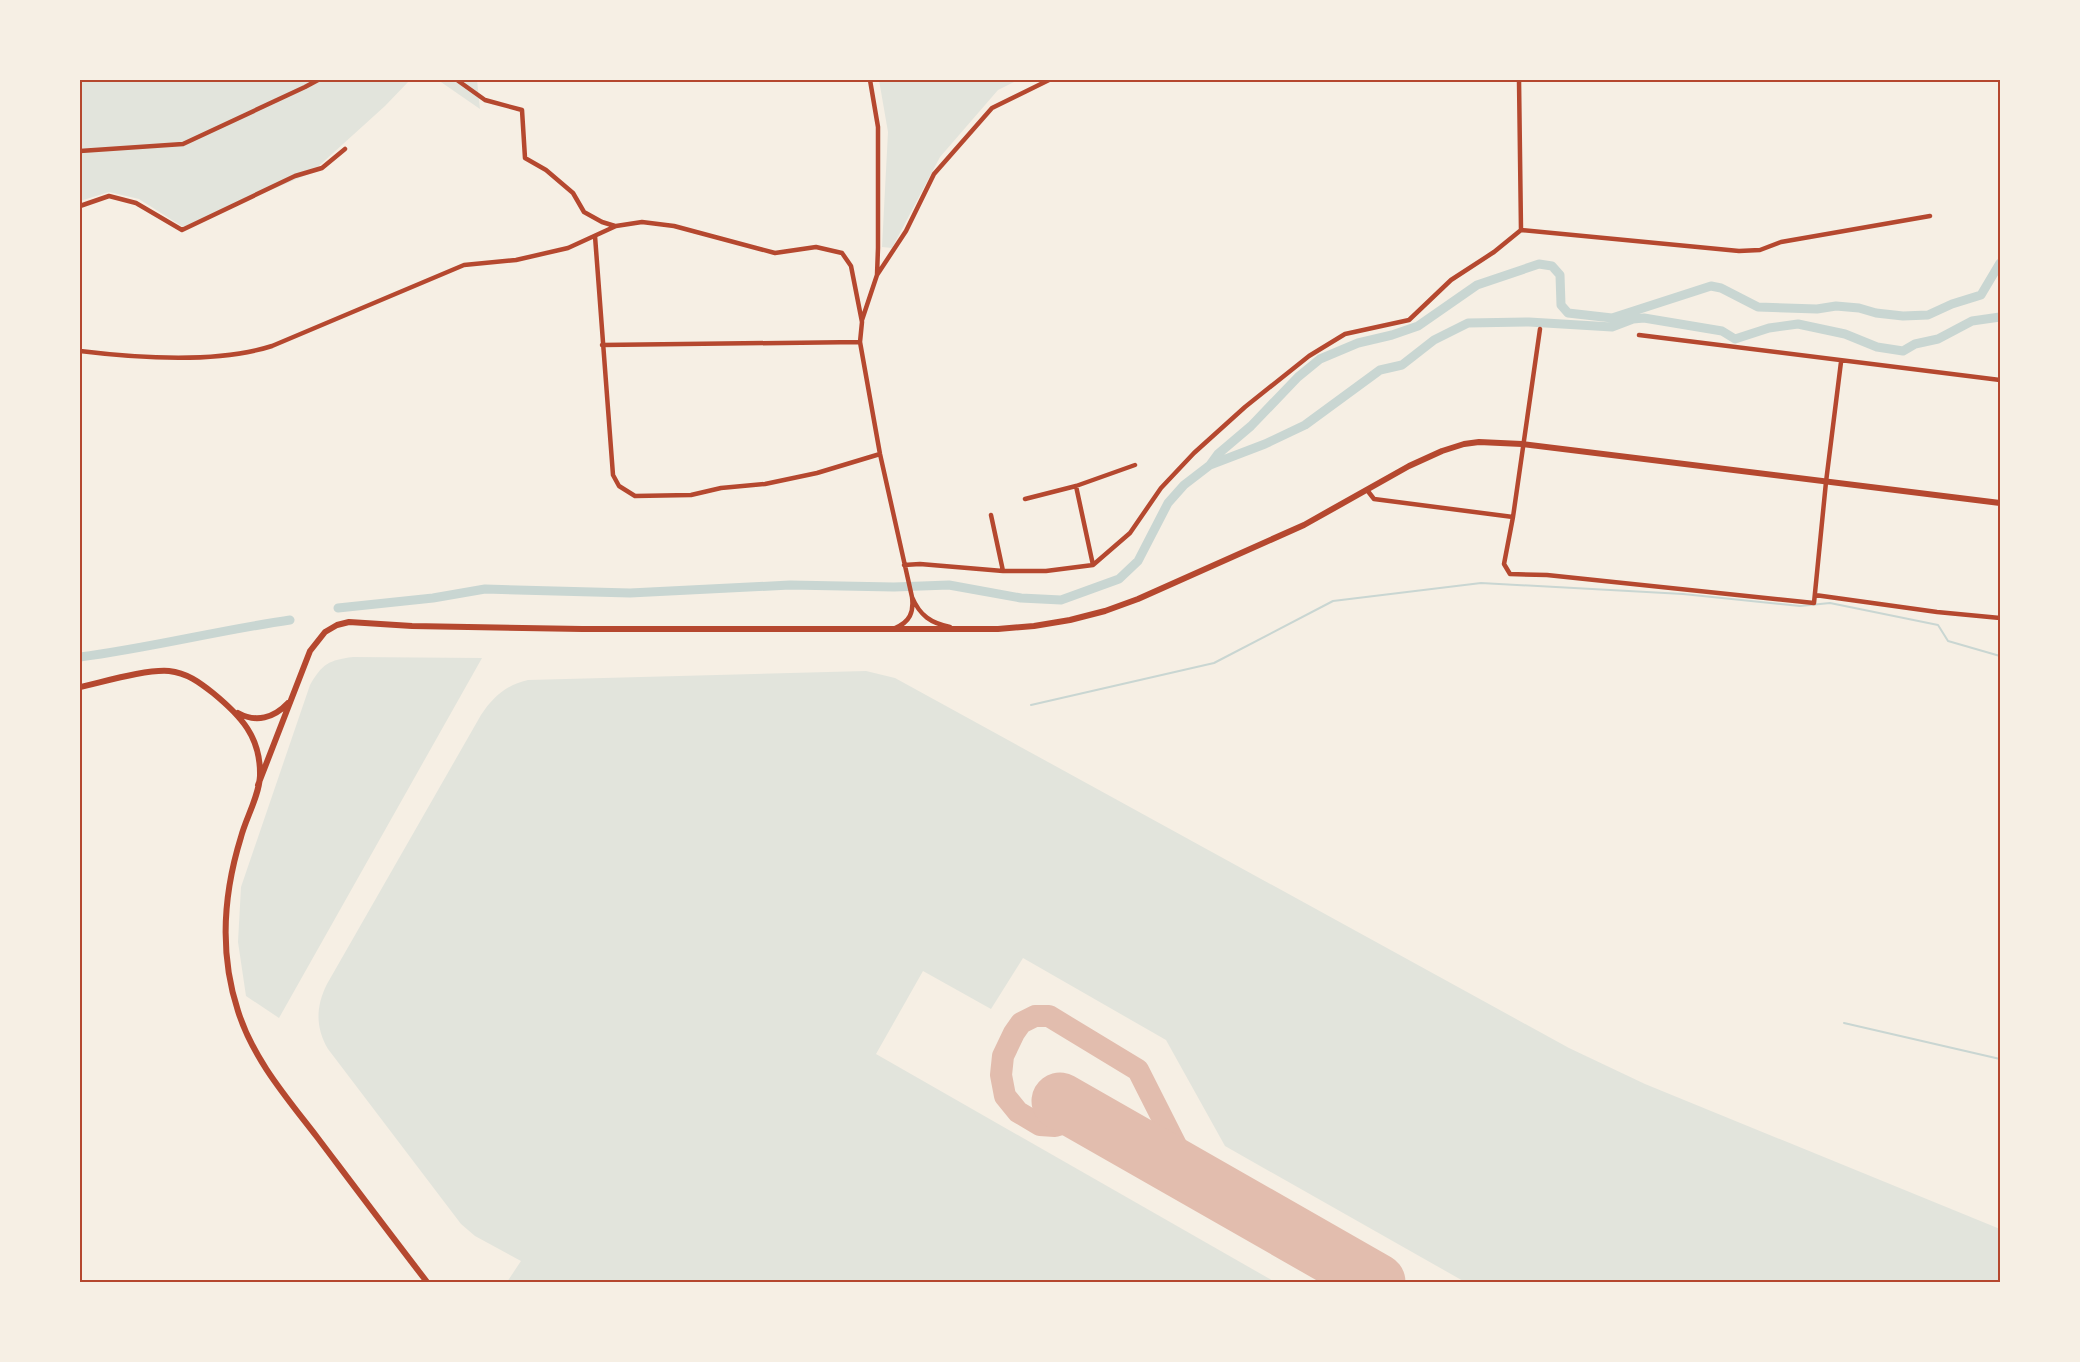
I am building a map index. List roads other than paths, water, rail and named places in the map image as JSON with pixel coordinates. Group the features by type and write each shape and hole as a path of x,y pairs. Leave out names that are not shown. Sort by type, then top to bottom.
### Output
{"main road":[{"path":"427,1282 267,1072 245,1032 231,987 225,943 226,900 234,859 258,785 292,698 315,644 332,628 348,622 412,626 570,629 959,629 1034,626 1105,611 1138,598 1304,525 1422,459 1449,448 1479,442 1522,444 2001,503"},
{"path":"80,687 156,672 172,672 198,681 232,709 246,726 255,744 259,765 258,785"},
{"path":"232,709 249,718 265,718 280,710 292,698"}],"street":[{"path":"80,151 183,144 318,80"},
{"path":"458,80 485,100 522,110 525,158 546,170 573,193 584,212 602,222 616,226"},
{"path":"870,80 878,126 877,275"},
{"path":"888,629 902,625 911,616 912,597 880,454 860,342 862,322 877,275 906,231 934,174 992,108 1049,80"},
{"path":"1520,80 1521,230"},
{"path":"80,206 109,196 136,203 182,230 295,176 322,168 345,149"},
{"path":"904,565 920,564 1003,571 1046,571 1093,565 1130,533 1161,488 1194,453 1309,356 1345,334 1409,320 1451,280 1494,252 1521,230 1760,250 1781,242 1930,216"},
{"path":"80,351 109,355 173,357 216,356 257,350 464,265 516,260 567,248 616,226 642,222 674,225 774,253 816,247 842,253 851,266 862,322"},
{"path":"595,236 613,475 619,486 635,496 692,495 721,488 765,484 817,473 880,454"},
{"path":"1540,330 1504,564 1510,574 1546,575 1814,603 1841,362"},
{"path":"1639,336 2001,380"},
{"path":"602,345 860,342"},
{"path":"1025,498 1076,486 1135,465"},
{"path":"1076,486 1093,565"},
{"path":"1367,490 1374,499 1513,516"},
{"path":"991,515 1003,571"},
{"path":"1815,595 1937,612 2001,618"},
{"path":"912,597 919,610 931,622 959,629"}],"waterway":[{"path":"338,608 433,598 485,589 630,593 790,585 894,587 949,585 1021,598 1061,600 1119,579 1138,561 1168,503 1184,485 1210,465 1218,454 1251,426 1298,377 1320,359 1358,343 1418,326 1477,285 1539,264 1552,266 1560,275 1561,305 1568,313 1612,318 1711,286 1721,288 1758,307 1817,309 1836,306 1903,316 1928,315 1952,304 1981,295 2000,263"},
{"path":"1210,465 1265,444 1305,425 1380,370 1402,365 1434,340 1468,323 1529,322 1612,327 1633,319 1644,318 1722,331 1735,339 1769,328 1798,324 1845,334 1877,347 1903,351 1915,344 1938,339 1972,321 2000,317"},
{"path":"1031,705 1214,663 1333,601 1481,583 1683,594 1800,606 1830,603 1938,625 1948,641 2000,656"},
{"path":"80,657 290,620"},
{"path":"1844,1023 2000,1059"}]}
